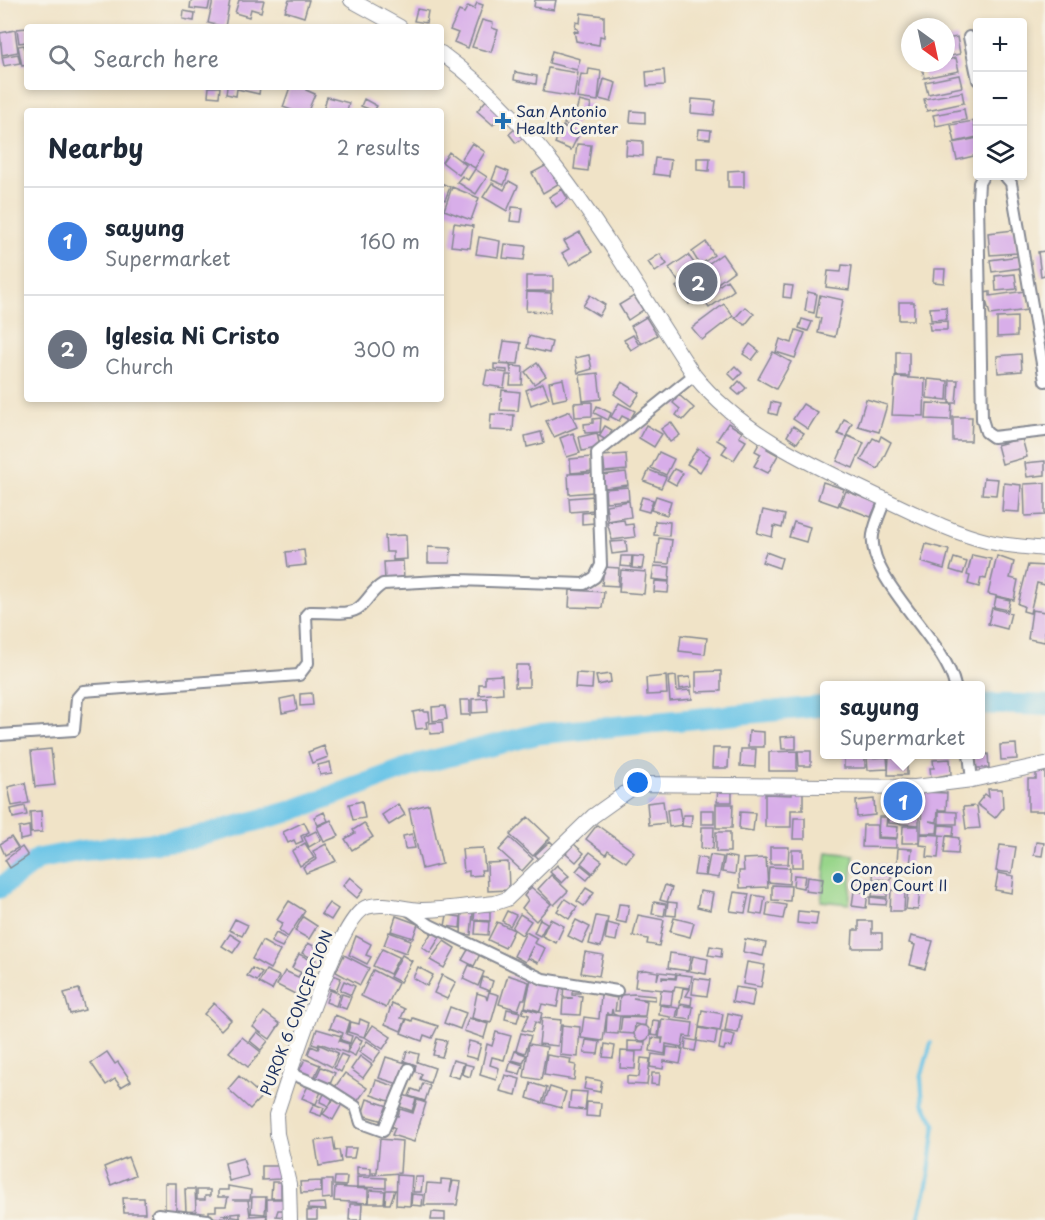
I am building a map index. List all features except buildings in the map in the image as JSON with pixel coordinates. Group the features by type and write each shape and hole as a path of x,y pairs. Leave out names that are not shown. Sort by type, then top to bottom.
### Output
{"street":[{"path":"351,0 395,24"},
{"path":"969,37 976,72"},
{"path":"444,55 473,76 510,111 546,153 587,210 694,375 708,392 745,424 816,467 926,520 990,542 1045,549"},
{"path":"981,180 978,200 982,419 986,432 993,437 1045,431"},
{"path":"1008,180 1011,183 1045,381"},
{"path":"0,735 74,730 77,698 83,691 298,675 308,663 306,615 309,612 353,611 360,607 373,589 383,584 458,580 584,585 595,577 601,565 597,453 694,375"},
{"path":"885,500 873,534 874,559 954,681"},
{"path":"970,759 972,780"},
{"path":"407,909 495,903 507,899 593,816 638,784 915,787 972,780 1045,764"},
{"name":"PUROK 6 CONCEPCION","path":"290,1220 289,1184 277,1134 276,1115 328,968 348,924 365,907 377,904 407,909"},
{"path":"407,909 430,925 543,979 617,991"},
{"path":"290,1074 328,1089 356,1107 361,1123 383,1131 409,1069"},
{"path":"158,1214 208,1220"}],"green space":[{"name":"Concepcion Open Court II","path":"827,852 854,855 849,904 821,901"}],"waterway":[{"path":"985,704 1045,705"},
{"path":"0,888 38,859 79,851 189,839 288,812 418,764 538,734 820,706"},
{"path":"918,1220 928,1181 935,1124 923,1103 921,1078 931,1043"}],"place":[{"name":"San Antonio Health Center","path":"503,121"},
{"name":"Iglesia Ni Cristo","path":"698,282"},
{"name":"sayung","path":"903,801"},
{"name":"Concepcion Open Court II","path":"838,878"}]}
